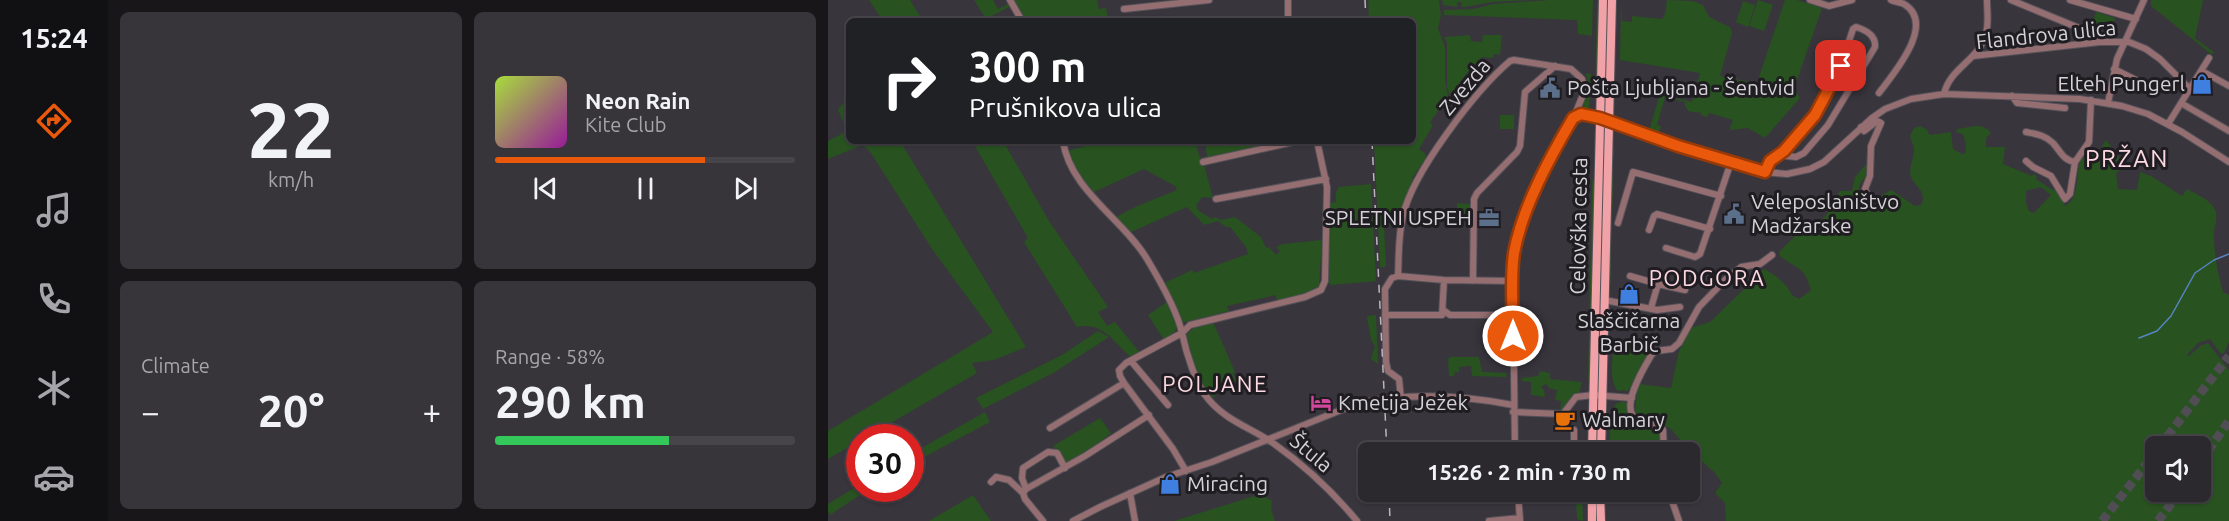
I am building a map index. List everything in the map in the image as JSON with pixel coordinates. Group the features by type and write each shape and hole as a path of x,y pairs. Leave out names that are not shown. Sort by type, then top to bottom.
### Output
{"main road":[{"name":"Celovška cesta","path":"1592,442 1603,0"},
{"name":"Celovška cesta","path":"1600,442 1612,0"},
{"path":"1592,502 1592,521"},
{"path":"1600,502 1601,521"}],"street":[{"path":"1010,0 1020,18"},
{"path":"1124,9 1209,0"},
{"path":"1288,0 1288,18"},
{"path":"1810,0 1828,6 1852,0"},
{"path":"1880,93 1913,44 1914,15 1903,3 1891,0"},
{"path":"1973,56 1986,34 1987,0"},
{"path":"2012,0 2079,28 2100,42"},
{"path":"2070,0 2136,19"},
{"path":"2108,103 2114,69 2144,0"},
{"path":"1765,172 1770,161 1779,155 1815,115 1841,66 1853,29 1856,27 1867,32 1873,37 1875,47 1828,125 1800,156 1779,155"},
{"name":"Flandrova ulica","path":"1944,94 1949,80 1973,56 2100,42 2124,42 2146,48 2190,89"},
{"path":"2168,124 2209,58"},
{"name":"Zvezda","path":"1398,276 1402,223 1409,197 1447,133 1510,61 1571,69 1582,79 1584,94 1573,118"},
{"path":"1473,281 1474,199 1477,193 1517,152 1520,146 1525,92 1555,66"},
{"path":"2114,69 2140,82"},
{"path":"2202,71 2229,86"},
{"path":"1514,442 1514,252 1526,211 1573,118 1581,114 1600,118 1609,123 1765,172 1787,174 1815,167 1829,159 1879,113 1903,102 1927,96 1944,94 2091,100 2133,109 2168,124 2229,162"},
{"path":"2012,96 2017,103 2065,108"},
{"path":"2026,161 2051,176 2065,199 2070,194 2075,162 2089,142 2091,100"},
{"path":"2181,103 2229,130"},
{"path":"1862,127 1864,131 1877,121 1881,123 1869,153 1870,176 1865,189 1869,198"},
{"path":"2026,132 2047,138 2064,158 2075,162"},
{"name":"Štula","path":"1065,144 1067,158 1080,179 1147,259 1182,333 1196,377 1206,398 1229,419 1266,440 1331,492 1357,521"},
{"path":"1203,162 1284,144"},
{"path":"1186,471 1149,414 1124,383 1119,370 1182,333 1190,325 1305,297 1321,290 1325,281 1328,203 1326,179 1318,144"},
{"path":"1665,248 1695,256 1700,254 1731,162"},
{"path":"1618,223 1631,172 1721,196"},
{"path":"1216,199 1326,179"},
{"path":"1649,230 1657,213 1710,229"},
{"path":"1664,442 1663,430 1635,418 1632,398 1639,378 1652,354 1656,351 1672,349 1679,343 1699,307 1726,279 1741,267 1760,264 1772,255"},
{"path":"1401,399 1399,379 1388,371 1386,362 1385,289 1392,278 1398,276 1444,280 1513,281"},
{"path":"1630,276 1685,290"},
{"path":"1385,315 1440,316 1443,310 1444,280"},
{"path":"1651,308 1658,284"},
{"path":"1604,300 1658,310 1680,307"},
{"path":"1443,310 1450,315 1502,315"},
{"path":"1131,361 1168,405"},
{"path":"1050,428 1124,383"},
{"path":"1073,521 1130,493 1356,404 1436,395 1465,397 1513,409 1563,414 1576,397 1593,395 1632,398"},
{"path":"1025,491 1149,414"},
{"path":"1574,430 1574,442"},
{"path":"1043,521 1025,499 1023,468 1048,452 1057,453 1065,468"},
{"path":"991,482 996,477 1003,477 1025,491"},
{"path":"1130,493 1134,521"},
{"path":"1489,521 1520,520 1519,502"},
{"path":"1672,502 1679,521"}],"green space":[{"path":"869,0 910,0 921,18 881,18"},
{"path":"974,0 993,0 998,9 1010,3 1011,6 985,18"},
{"path":"1013,0 1097,0 1099,9 1106,8 1108,18 1022,18"},
{"path":"1368,0 1439,0 1441,15 1438,29 1445,47 1445,79 1448,97 1430,122 1433,125 1419,149 1425,153 1426,158 1412,178 1415,181 1402,212 1393,211 1392,225 1384,225 1386,267 1380,267 1374,144 1416,144 1416,18 1369,18"},
{"path":"1442,0 1533,0 1493,2 1465,7 1462,7 1461,2 1457,2 1458,7 1443,5"},
{"path":"1549,0 1593,0 1592,36 1578,34 1577,20 1444,15 1444,10"},
{"path":"1597,0 1600,0 1598,100 1595,99"},
{"path":"1621,0 1622,21 1632,22 1632,16 1662,19 1667,0 1693,1 1703,5 1709,17 1731,28 1732,33 1720,76 1756,83 1764,79 1759,77 1785,0 1797,0 1822,8 1794,89 1800,98 1765,138 1748,128 1729,130 1733,120 1709,113 1707,117 1701,113 1688,111 1685,102 1665,97 1657,125 1661,126 1658,136 1649,131 1660,94 1692,102 1700,73 1620,60"},
{"path":"1758,0 1773,5 1764,31 1749,26"},
{"path":"2151,0 2203,0 2195,38 2215,53 2211,54 2151,6"},
{"path":"1743,1 1755,5 1748,27 1736,22"},
{"path":"2096,12 2115,18 2112,30 2092,24"},
{"path":"1470,35 1471,41 1482,42 1483,35 1502,35 1500,55 1494,54 1493,58 1481,57 1481,68 1471,68 1450,95 1447,87 1447,43 1444,37"},
{"path":"1585,73 1591,74 1589,110 1582,106 1589,87"},
{"path":"846,99 846,124 843,121 838,110"},
{"path":"1500,115 1514,115 1514,129 1500,129"},
{"path":"1920,126 1930,135 1951,132 1953,149 1962,154 1966,153 1966,144 1963,134 1956,132 1957,129 1984,127 1991,133 1986,138 1986,147 2005,147 2003,164 2037,176 2036,179 2059,192 2065,206 2070,203 2075,192 2080,160 2087,154 2098,153 2106,140 2118,155 2122,168 2116,173 2118,189 2137,190 2140,172 2151,176 2182,196 2187,189 2212,205 2216,214 2214,238 2218,270 2223,292 2229,295 2229,342 2224,353 2221,354 2210,339 2198,343 2187,355 2189,356 2200,346 2208,343 2229,370 2229,521 1726,521 1725,503 1715,493 1722,483 1700,460 1700,442 1682,442 1670,428 1639,418 1635,411 1638,384 1671,388 1679,351 1691,328 1710,322 1746,287 1752,275 1764,269 1780,280 1792,295 1799,299 1811,290 1803,272 1780,256 1779,252 1795,236 1826,216 1840,191 1852,191 1855,177 1866,164 1868,164 1869,172 1860,184 1858,193 1868,203 1891,190 1915,206 1921,205 1923,197 1921,191 1910,172 1914,146 1910,136 1914,128","holes":["2041,187 2051,195 2034,213 2029,211 2026,191"]},
{"path":"846,132 846,144 860,146 828,159 828,141"},
{"path":"1603,142 1604,203 1599,380 1598,302"},
{"path":"862,144 902,144 1026,347 994,360 972,363 977,373 889,424 846,424 846,449 828,459 828,431 993,332 932,249 871,153"},
{"path":"974,144 1005,144 1049,221 1108,307 1098,312 1107,326 1115,322 1141,354 1132,358 1101,330 1086,326 1077,327 1024,242 1028,238"},
{"path":"1093,144 1196,144 1200,158 1207,156 1205,144 1279,144 1203,161 1213,198 1202,197 1196,206 1199,211 1212,219 1235,217 1261,237 1266,248 1269,247 1276,255 1280,251 1276,247 1283,244 1322,240 1319,286 1305,294 1277,301 1276,295 1227,306 1229,311 1181,323 1162,284 1192,270 1194,273 1248,254 1246,247 1230,227 1218,221 1204,225 1187,207 1129,233 1116,217 1177,190 1175,186 1144,169 1094,192 1079,175 1067,151"},
{"path":"1611,144 1614,146 1610,296 1607,290"},
{"path":"1592,179 1595,185 1591,380 1588,380"},
{"path":"1371,184 1376,281 1331,285 1328,283 1330,203 1336,202 1336,192 1339,187"},
{"path":"1457,203 1471,204 1471,217 1457,217"},
{"path":"1167,302 1177,328 1164,340 1148,315"},
{"path":"1376,315 1378,364 1371,359 1375,346 1371,340 1367,316"},
{"path":"1213,322 1235,372 1234,377 1238,376 1239,380 1217,389 1218,394 1210,399 1198,378 1186,335 1195,327"},
{"path":"1098,331 1109,337 1055,372 983,409 976,398 1062,355"},
{"path":"1614,344 1652,352 1626,392 1625,390 1618,391 1613,381"},
{"path":"1450,357 1479,357 1482,372 1507,373 1506,377 1472,376 1471,366 1459,367 1459,372 1455,372 1454,376 1449,376 1448,359"},
{"path":"1540,371 1550,373 1550,379 1582,382 1579,393 1560,413 1561,401 1555,400 1557,390 1549,388 1546,384 1541,387 1545,397 1531,395 1531,382 1522,381 1522,378 1538,376"},
{"path":"1619,402 1629,405 1630,412 1660,430 1662,442 1610,442 1612,413"},
{"path":"985,412 990,422 924,457 924,447"},
{"path":"1100,418 1111,433 1092,449 1067,463 1064,461 1053,446"},
{"path":"846,493 846,502 850,502 830,515 828,504"},
{"path":"1261,494 1272,501 1271,509 1275,521 1174,521"},
{"path":"973,495 991,521 929,521"},
{"path":"1576,502 1582,502 1583,521 1577,519"}],"waterway":[{"path":"2139,338 2157,331 2171,316 2195,273 2214,260 2229,254"}],"tunnel":[{"path":"2167,436 2229,356"},
{"path":"2211,446 2229,421"},
{"path":"2102,521 2145,466"},
{"path":"2158,521 2172,502"}],"railway":[{"path":"1365,0 1366,18"},
{"path":"1372,144 1386,442"},
{"path":"1389,502 1390,521"}],"place":[{"name":"Elteh Pungerl","path":"2202,84"},
{"name":"Pošta Ljubljana - Šentvid","path":"1550,88"},
{"name":"Veleposlaništvo Madžarske","path":"1734,214"},
{"name":"SPLETNI USPEH","path":"1489,218"},
{"name":"Slaščičarna Barbič","path":"1629,294"},
{"name":"Kmetija Ježek","path":"1321,403"},
{"name":"Walmary","path":"1565,420"},
{"name":"Miracing","path":"1170,484"}],"district":[{"name":"PRŽAN","path":"2127,159"},
{"name":"PODGORA","path":"1707,278"},
{"name":"POLJANE","path":"1215,384"}],"route":[{"path":"1513,336 1513,263 1519,231 1530,200 1573,118 1581,114 1600,118 1654,139 1765,172 1770,161 1784,151 1815,115 1841,66"}]}
